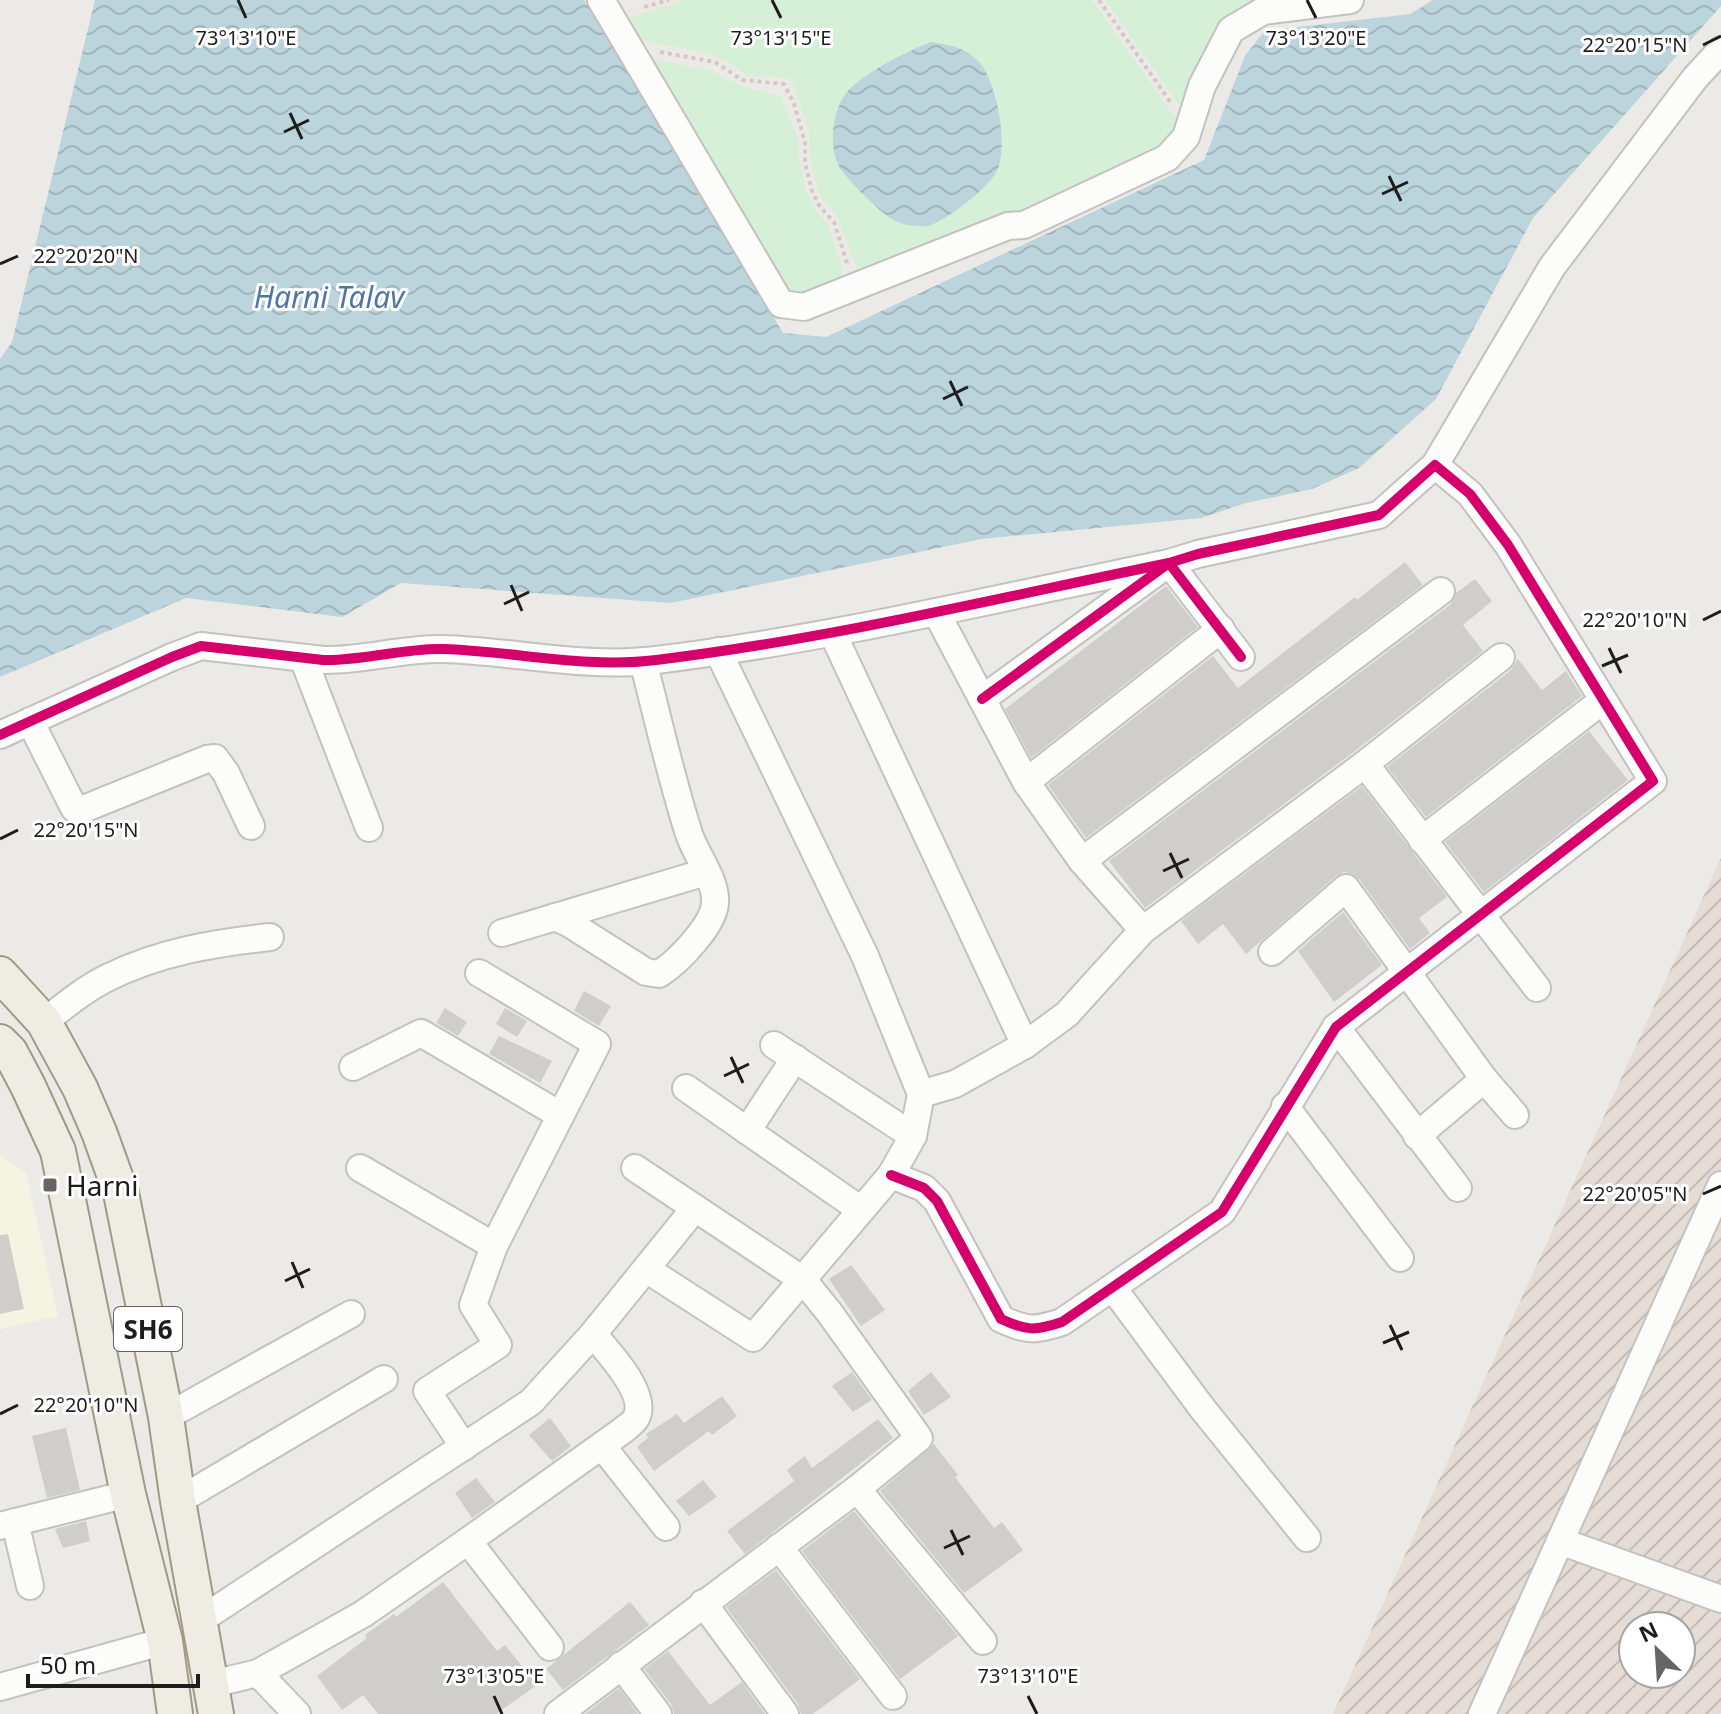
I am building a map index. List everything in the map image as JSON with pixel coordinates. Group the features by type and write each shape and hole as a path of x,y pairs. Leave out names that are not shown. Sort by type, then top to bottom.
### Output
{"main road":[{"name":"SH6","path":"0,974 44,1022 80,1088 121,1193 166,1417 214,1699"},
{"name":"SH6","path":"0,1042 10,1052 58,1151 128,1494 165,1641 175,1714"},
{"path":"70,1203 121,1193"}],"street":[{"path":"601,0 781,304 804,307 1008,226 1024,225 1167,158 1186,137 1202,86 1231,30 1263,11 1350,0"},
{"path":"0,735 201,646 343,660 398,651 442,649 619,663 643,661 833,634 1379,515 1435,465 1552,267 1695,78 1721,50"},
{"path":"891,1175 924,1188 937,1201 1001,1319 1019,1328 1037,1330 1062,1322 1222,1212 1336,1027 1653,781 1508,545 1470,494 1435,465"},
{"path":"1169,563 1241,657"},
{"path":"982,699 1169,563"},
{"path":"1082,861 1441,591"},
{"path":"936,612 1026,782 1082,861 1143,930"},
{"path":"1026,782 1221,629"},
{"path":"833,634 1025,1045"},
{"path":"646,1269 753,1338 891,1175 913,1136 921,1094 865,956 718,651"},
{"path":"921,1094 955,1084 1025,1045 1067,1014 1143,930 1365,764 1501,657"},
{"path":"303,658 369,828"},
{"path":"555,917 646,972 659,974 674,965 711,918 716,902 690,836 643,661"},
{"path":"1422,840 1602,701"},
{"path":"30,721 74,808 81,810 215,758 226,773 251,826"},
{"path":"1365,764 1537,988"},
{"path":"502,933 706,872"},
{"path":"1272,952 1346,888 1484,1079 1515,1115"},
{"path":"44,1022 108,977 160,956 222,942 270,937"},
{"path":"464,1447 427,1391 498,1345 473,1305 494,1246 597,1044 479,973"},
{"path":"1336,1027 1458,1188"},
{"path":"353,1067 421,1033 460,1046 560,1115"},
{"path":"747,1131 785,1052 913,1136"},
{"path":"1417,1136 1484,1079"},
{"path":"686,1088 861,1210"},
{"path":"1285,1106 1400,1258"},
{"path":"360,1168 494,1246"},
{"path":"558,1714 857,1489 919,1438 803,1280 635,1168"},
{"path":"1482,1714 1721,1185"},
{"path":"199,1621 531,1402 593,1334 695,1208"},
{"path":"1113,1288 1202,1408 1307,1538"},
{"path":"166,1417 351,1314"},
{"path":"214,1699 363,1614 602,1446 637,1417 639,1400 633,1385 593,1334"},
{"path":"178,1501 384,1379"},
{"path":"602,1446 666,1527"},
{"path":"857,1489 983,1641"},
{"path":"30,1586 7,1524 128,1494"},
{"path":"468,1541 550,1647"},
{"path":"1560,1541 1721,1599"},
{"path":"779,1547 893,1696"},
{"path":"703,1603 785,1714"},
{"path":"0,1687 165,1641"},
{"path":"621,1665 658,1714"},
{"path":"258,1673 297,1714"}],"path":[{"path":"644,7 669,0"},
{"path":"1099,0 1189,129"},
{"path":"629,49 715,62 742,80 784,84 794,104 805,142 805,163 812,191 820,207 834,222 855,287"}],"shaded area":[{"path":"1721,858 1721,1714 1333,1714"},
{"path":"0,1156 26,1172 58,1316 0,1329"}],"green space":[{"path":"686,0 1092,0 1183,129 1169,146 860,279 840,223 832,209 821,199 811,165 808,127 789,79 749,77 711,55 643,41 627,18"},
{"path":"1105,0 1276,0 1259,2 1185,113"},
{"path":"647,58 709,70 747,88 780,96 798,138 798,155 806,190 828,225 847,284 792,296"}],"water":[{"name":"Harni Talav","path":"95,0 584,0 783,333 826,337 1204,160 1245,56 1264,31 1410,14 1433,0 1721,0 1721,6 1533,218 1436,399 1359,468 1312,489 1246,503 1201,518 982,539 670,603 401,583 342,617 186,598 0,677 0,359 12,342"},
{"path":"931,42 963,50 980,63 996,99 1001,158 998,169 987,184 946,217 928,226 906,225 889,217 840,168 834,150 833,129 842,100 854,85 886,63"}],"building":[{"path":"1405,562 1423,585 1086,838 1048,785 1213,656 1238,688"},
{"path":"1475,579 1492,601 1463,625 1483,651 1145,908 1109,861 1451,604 1456,593"},
{"path":"1166,586 1198,627 1031,758 1005,709"},
{"path":"1518,659 1542,690 1566,671 1582,696 1426,817 1387,767 1511,670"},
{"path":"1589,731 1628,780 1484,892 1445,842"},
{"path":"1362,786 1447,897 1419,918 1430,933 1410,949 1359,879 1344,872 1246,954 1223,924 1198,944 1181,921"},
{"path":"1343,912 1382,965 1334,1002 1298,951"},
{"path":"584,991 611,1006 599,1026 574,1011"},
{"path":"445,1008 467,1022 458,1036 436,1023"},
{"path":"505,1008 527,1021 517,1037 496,1024"},
{"path":"499,1036 552,1061 540,1083 489,1054"},
{"path":"8,1234 24,1309 0,1314 0,1235"},
{"path":"851,1265 885,1310 861,1326 829,1279"},
{"path":"852,1372 872,1400 853,1412 832,1386"},
{"path":"931,1372 951,1397 924,1415 908,1391"},
{"path":"722,1396 737,1416 712,1435 709,1431 654,1471 637,1447 648,1438 646,1434 677,1414 684,1423"},
{"path":"550,1418 571,1446 552,1461 529,1435"},
{"path":"878,1419 893,1438 745,1554 727,1531 794,1481 787,1470 805,1456 812,1468"},
{"path":"66,1428 80,1490 47,1498 32,1436"},
{"path":"934,1444 994,1528 1002,1522 1023,1550 964,1593 880,1491"},
{"path":"476,1478 495,1502 472,1518 455,1493"},
{"path":"703,1480 717,1497 689,1516 676,1501"},
{"path":"854,1511 958,1636 900,1679 802,1551"},
{"path":"86,1521 90,1541 63,1548 55,1529"},
{"path":"776,1570 860,1679 813,1714 801,1714 798,1704 726,1607"},
{"path":"443,1582 497,1651 505,1645 537,1685 496,1714 378,1714 363,1695 342,1710 317,1676 367,1638 365,1635 394,1614 396,1617"},
{"path":"630,1602 649,1625 563,1690 546,1669"},
{"path":"668,1651 710,1705 742,1682 765,1714 674,1714 671,1704 644,1669"},
{"path":"619,1688 638,1714 585,1714"}],"cycle path":[{"path":"891,1175 924,1188 937,1201 1001,1319 1031,1328 1062,1322 1222,1212 1336,1027 1653,781 1508,545 1470,494 1435,465 1379,515 1169,563 982,699"},
{"path":"0,735 201,646 323,660 443,649 576,661 656,660 849,629 1169,563 1241,657"}],"place":[{"name":"Harni","path":"50,1185"}]}
